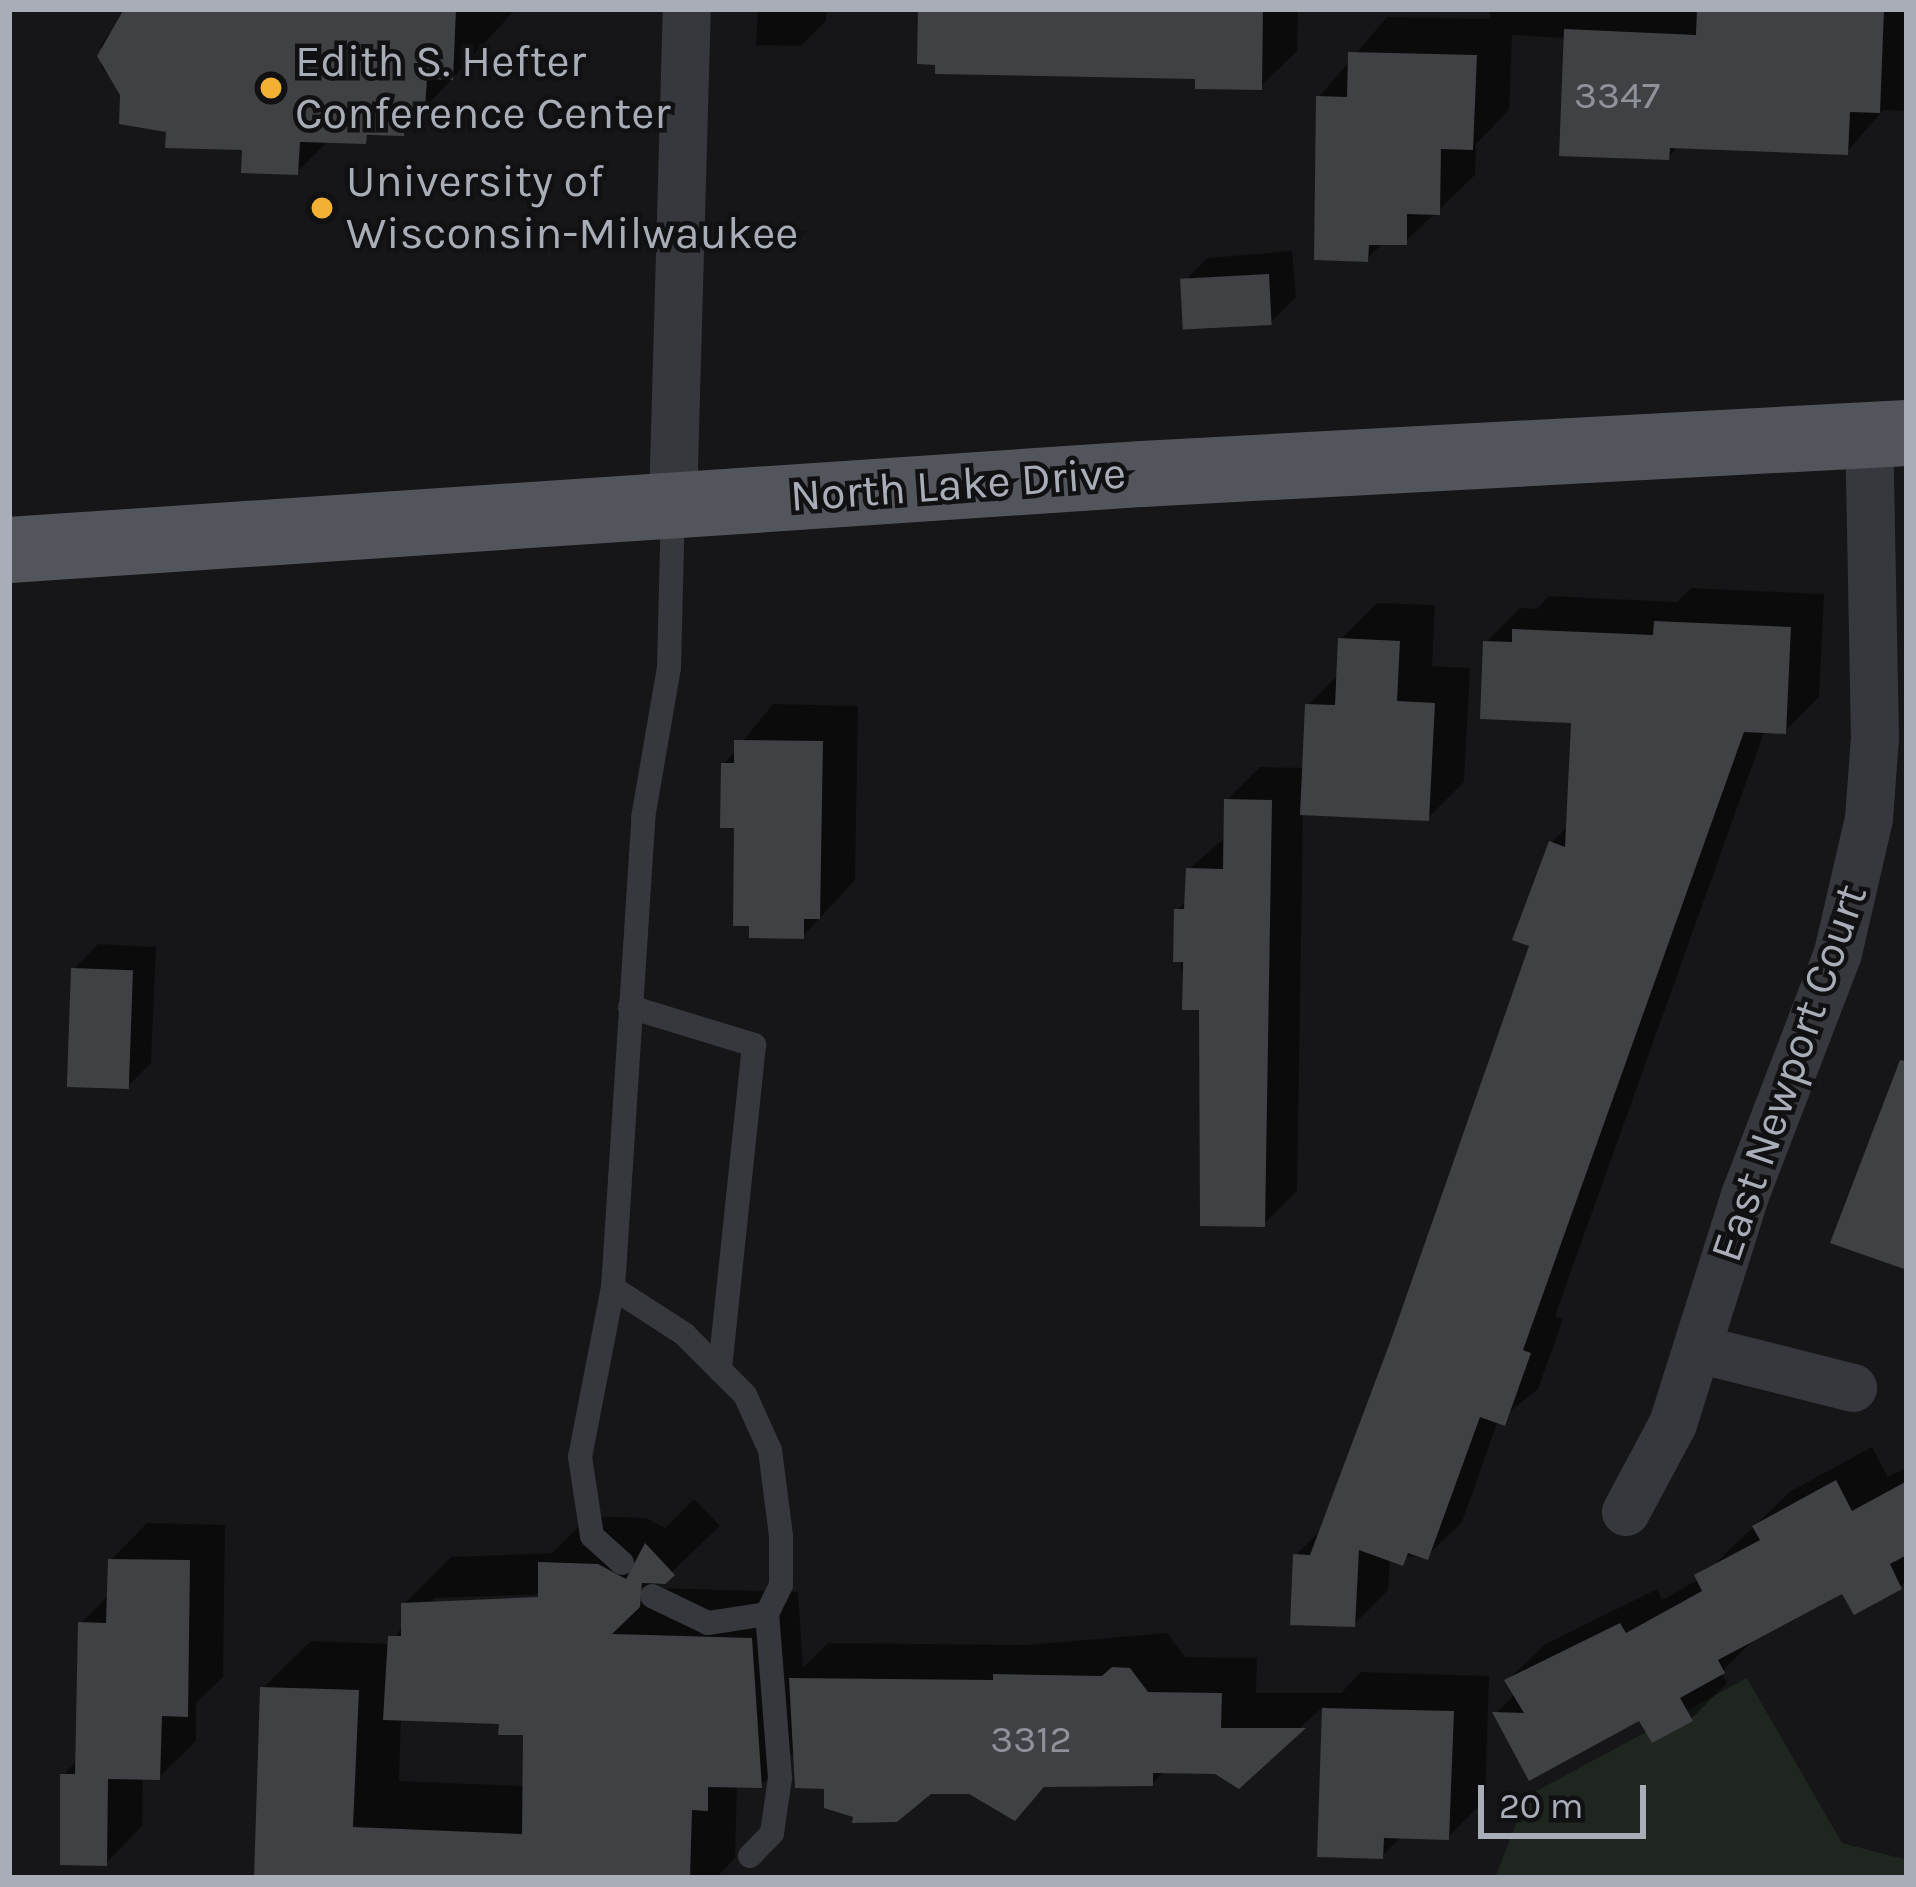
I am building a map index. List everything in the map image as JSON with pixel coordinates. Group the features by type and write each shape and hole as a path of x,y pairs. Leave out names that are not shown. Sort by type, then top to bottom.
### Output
{"main road":[{"name":"North Lake Drive","path":"9,550 673,503 1888,434"}],"street":[{"path":"673,503 687,9"},
{"name":"East Newport Court","path":"1626,1511 1650,1476 1698,1349 1746,1193 1838,953 1869,819 1888,434"},
{"path":"1698,1349 1853,1388"}],"lane":[{"path":"622,1564 592,1536 580,1493 588,1392 613,1288 644,818 669,668 673,503"},
{"path":"630,1007 754,1045 720,1370"},
{"path":"613,1288 684,1334 745,1395 770,1450 782,1536 781,1585 767,1614 780,1778 772,1833 750,1856"},
{"path":"652,1596 708,1623 767,1614"}],"shaded area":[{"path":"1747,1678 1842,1843 1907,1860 1907,1878 1495,1878 1527,1796"}],"building":[{"name":"Edith S. Hefter Conference Center","path":"124,9 456,9 453,80 427,79 425,109 405,108 404,136 367,135 366,144 300,142 298,175 241,173 242,150 165,148 166,132 119,124 120,95 97,56"},
{"path":"918,9 1263,9 1262,90 1195,89 1195,79 935,74 935,65 917,64"},
{"path":"1697,9 1884,9 1880,113 1850,112 1848,155 1670,148 1669,160 1559,156 1564,29 1696,35"},
{"path":"1348,52 1477,55 1473,150 1441,149 1440,215 1407,214 1407,245 1369,245 1368,262 1314,260 1316,96 1347,97"},
{"path":"1269,274 1272,325 1183,330 1180,279"},
{"path":"1654,621 1791,627 1786,734 1744,732 1523,1350 1531,1353 1505,1426 1480,1417 1428,1560 1408,1553 1403,1566 1359,1550 1355,1627 1290,1625 1293,1554 1310,1555 1392,1337 1529,946 1512,940 1549,841 1565,847 1571,723 1480,719 1483,641 1512,642 1512,629 1653,635"},
{"path":"1338,638 1400,641 1397,701 1435,703 1429,821 1300,815 1305,704 1335,705"},
{"path":"734,740 823,741 820,919 804,919 804,939 749,938 749,926 733,926 734,828 720,828 721,763 734,763"},
{"path":"1224,799 1272,800 1265,1227 1200,1226 1199,1010 1182,1010 1183,962 1173,962 1174,909 1184,909 1186,868 1223,869"},
{"path":"71,968 133,970 129,1089 67,1087"},
{"path":"1900,1060 1907,1061 1907,1270 1830,1243"},
{"path":"1836,1480 1852,1511 1907,1481 1907,1555 1890,1564 1902,1589 1854,1615 1842,1594 1718,1660 1725,1673 1680,1698 1693,1721 1652,1743 1639,1721 1529,1781 1492,1712 1524,1713 1504,1680 1620,1623 1626,1633 1702,1591 1694,1575 1760,1540 1752,1526"},
{"path":"645,1543 675,1575 665,1584 642,1583 640,1607 612,1634 752,1638 762,1788 708,1787 708,1811 692,1810 690,1878 254,1878 260,1687 359,1690 353,1827 522,1834 523,1735 498,1735 499,1724 383,1720 388,1636 401,1636 401,1603 538,1597 538,1562 598,1564 626,1579"},
{"path":"108,1559 190,1560 188,1717 162,1716 160,1780 108,1779 107,1866 60,1865 60,1774 75,1774 78,1622 106,1623"},
{"path":"1112,1667 1130,1668 1148,1692 1222,1693 1221,1728 1306,1728 1239,1789 1215,1774 1153,1773 1153,1786 1044,1787 1015,1821 969,1794 931,1794 897,1822 852,1823 853,1817 824,1808 824,1789 795,1788 789,1678 993,1680 993,1674 1102,1676"},
{"path":"1322,1708 1454,1711 1449,1840 1384,1838 1383,1859 1317,1857"}],"place":[{"name":"Edith S. Hefter Conference Center","path":"271,88"},
{"name":"University of Wisconsin-Milwaukee","path":"322,208"}]}
